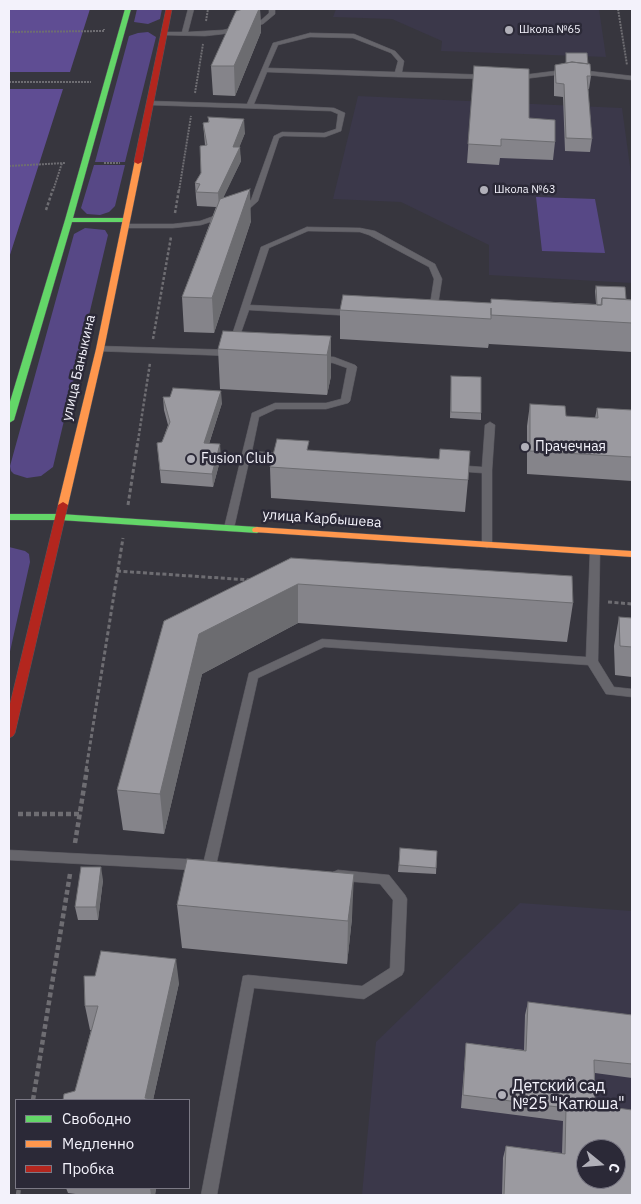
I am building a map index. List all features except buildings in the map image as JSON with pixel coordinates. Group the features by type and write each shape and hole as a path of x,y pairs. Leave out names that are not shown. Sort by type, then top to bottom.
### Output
{"main road":[{"path":"9,420 108,82 127,28 128,9"},
{"name":"улица Баныкина","path":"9,733 100,349 150,103 162,30 169,9"},
{"path":"68,220 126,223"},
{"name":"улица Карбышева","path":"9,517 60,518 229,528 632,554"}],"lane":[{"path":"185,34 191,9"},
{"path":"162,30 185,34 223,32 261,22 272,14 272,9"},
{"path":"250,106 275,44 310,35 354,36 393,52 401,61 398,75"},
{"path":"264,70 501,78"},
{"path":"510,78 571,71 631,78"},
{"path":"126,223 173,226 202,223 245,208 254,201 276,137 282,134 325,136 339,130 342,113 332,109 150,103"},
{"path":"100,349 235,353 266,247 307,229 351,230 372,233 432,266 438,279 429,312 443,312"},
{"path":"247,307 362,314"},
{"path":"229,528 255,415 276,406 326,406 346,401 352,367 334,360 305,358"},
{"path":"487,545 487,470 490,425"},
{"path":"246,454 294,457"},
{"path":"448,467 487,470"},
{"path":"595,552 592,661 610,691 632,693"},
{"path":"9,856 215,866 253,676 322,643 592,661"},
{"path":"209,1195 248,981 364,993 398,971 400,899 384,879 326,875"}],"path":[{"path":"33,1099 116,571 126,522 151,351 208,9"},
{"path":"618,9 631,78"},
{"path":"9,32 104,31"},
{"path":"9,82 108,82"},
{"path":"46,210 62,163"},
{"path":"9,166 62,163 138,163"},
{"path":"116,571 256,580"},
{"path":"593,602 632,604"},
{"path":"18,814 79,814"}],"shaded area":[{"path":"9,9 90,9 70,72 9,72"},
{"path":"137,9 162,9 160,19 148,24 134,22"},
{"name":"Школа №65","path":"336,9 599,9 606,57 441,51 442,41 392,19 333,17"},
{"path":"148,32 156,37 125,162 95,162 129,36"},
{"path":"9,89 63,89 9,258"},
{"name":"Школа №63","path":"358,96 622,108 632,181 632,283 489,275 489,245 401,202 333,199"},
{"path":"94,165 125,165 115,206 109,212 100,215 87,214 81,208"},
{"path":"536,197 595,199 605,253 542,251"},
{"path":"85,228 105,230 108,235 53,467 41,476 27,478 14,474 10,466 74,234"},
{"path":"9,547 25,551 29,554 30,562 9,656"},
{"name":"Детский сад №25 \"Катюша\"","path":"520,903 632,911 632,1195 362,1195 376,1042"}],"traffic: fast":[{"path":"9,420 69,220 128,9"},
{"path":"69,220 126,220"},
{"path":"9,517 60,517 257,530"}],"traffic: slow":[{"path":"63,505 100,349 138,162"},
{"path":"257,530 632,554"}],"traffic: jam":[{"path":"138,162 169,9"},
{"path":"9,733 63,505"}],"place":[{"name":"Школа №65","path":"509,30"},
{"name":"Школа №63","path":"484,190"},
{"name":"Прачечная","path":"525,447"},
{"name":"Fusion Club","path":"191,459"},
{"name":"Детский сад №25 \"Катюша\"","path":"502,1095"}]}
